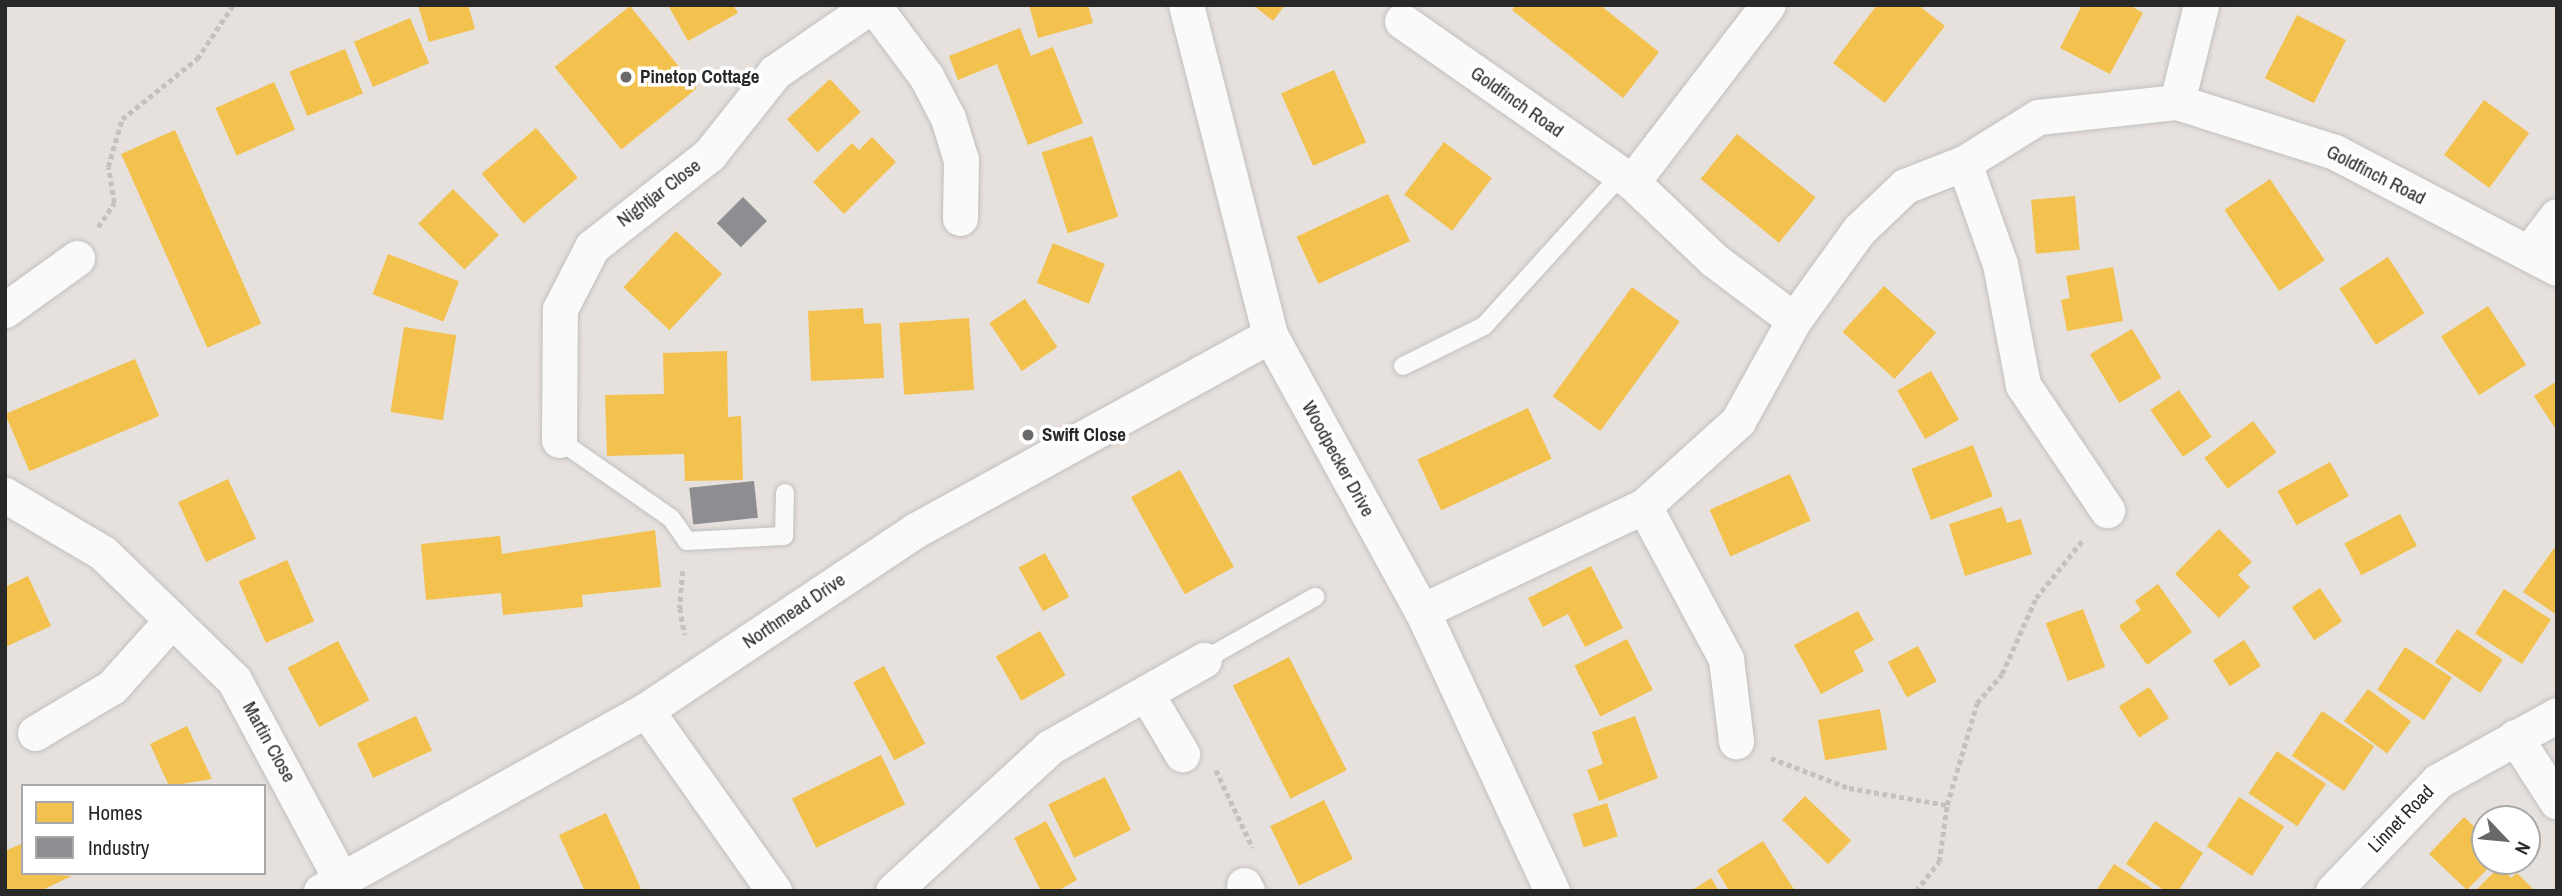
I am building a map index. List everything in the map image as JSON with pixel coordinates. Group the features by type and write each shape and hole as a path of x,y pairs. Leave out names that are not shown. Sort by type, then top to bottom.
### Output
{"street":[{"name":"Nightjar Close","path":"559,440 560,309 592,247 709,155 775,72 873,5 926,76 948,118 961,160 960,218"},
{"name":"Woodpecker Drive","path":"1186,5 1270,335 1422,611 1552,891"},
{"path":"1627,178 1768,5"},
{"path":"2177,102 2202,5"},
{"name":"Goldfinch Road","path":"1402,21 1627,178 1714,260 1794,320"},
{"name":"Goldfinch Road","path":"1422,611 1644,506 1738,421 1794,320 1859,230 1896,195 1964,163 2038,117 2177,102 2335,152 2543,259 2557,216"},
{"path":"1964,163 2000,264 2023,385 2107,510"},
{"path":"5,310 77,258"},
{"name":"Northmead Drive","path":"331,886 646,710 916,530 1270,335"},
{"name":"Martin Close","path":"5,495 103,553 234,680 331,886"},
{"path":"1644,506 1726,659 1735,741"},
{"path":"35,733 112,687 172,620"},
{"path":"893,891 1050,747 1147,695 1204,660"},
{"path":"1147,695 1182,754"},
{"path":"646,710 774,891"},
{"name":"Linnet Road","path":"2333,891 2438,781 2557,715"},
{"path":"2515,737 2557,802"}],"lane":[{"path":"1403,366 1484,326 1627,178"},
{"path":"559,440 671,518 687,541 785,536 785,493"},
{"path":"1204,660 1315,597"}],"path":[{"path":"77,258 114,203 108,167 122,119 197,59 233,5"},
{"path":"1916,891 1939,862 1947,805 1977,703 2014,653 2036,598 2107,510"},
{"path":"687,541 680,608 694,677"},
{"path":"1735,741 1849,788 1947,805"},
{"path":"1182,754 1210,757 1249,839 1254,851 1245,888"}],"building: Homes":[{"path":"418,5 468,5 475,29 429,42"},
{"path":"668,5 733,5 738,13 688,41"},
{"path":"1029,5 1088,5 1093,23 1038,38"},
{"path":"1253,5 1285,5 1273,21"},
{"path":"1516,5 1600,5 1659,52 1623,98 1512,10"},
{"path":"1877,5 1918,5 1945,26 1885,103 1833,63"},
{"path":"2082,5 2129,5 2143,13 2110,74 2060,48"},
{"name":"Pinetop Cottage","path":"630,6 697,88 621,149 555,67"},
{"path":"2297,15 2346,40 2314,103 2265,78"},
{"path":"410,18 429,63 373,87 354,42"},
{"path":"1020,28 1031,56 1053,47 1083,123 1028,145 997,64 958,80 949,56"},
{"path":"345,49 363,94 307,116 289,71"},
{"path":"1334,70 1366,142 1313,166 1281,94"},
{"path":"830,79 861,112 818,152 787,119"},
{"path":"274,82 295,130 237,156 216,108"},
{"path":"2484,100 2529,133 2489,188 2444,155"},
{"path":"536,128 578,178 523,223 482,174"},
{"path":"175,130 261,324 207,348 121,154"},
{"path":"1737,134 1815,198 1779,243 1700,179"},
{"path":"1092,136 1118,217 1068,233 1042,152"},
{"path":"872,137 896,162 844,214 813,182 852,143 859,150"},
{"path":"1444,142 1492,178 1452,231 1404,195"},
{"path":"2270,179 2325,260 2279,291 2224,210"},
{"path":"453,189 499,235 464,270 418,224"},
{"path":"1388,194 1410,241 1318,284 1296,237"},
{"path":"2075,196 2080,250 2036,254 2031,200"},
{"path":"676,231 722,274 670,330 623,287"},
{"path":"1053,243 1105,264 1089,304 1037,283"},
{"path":"388,254 459,281 444,321 373,294"},
{"path":"2388,257 2424,313 2376,345 2339,289"},
{"path":"2113,267 2123,321 2067,331 2061,300 2070,298 2066,276"},
{"path":"1884,286 1936,333 1895,379 1843,332"},
{"path":"1632,287 1680,322 1600,431 1553,396"},
{"path":"1025,299 1057,347 1022,371 989,323"},
{"path":"2488,306 2526,365 2479,395 2441,336"},
{"path":"863,308 864,324 881,323 884,378 811,381 808,311"},
{"path":"969,318 974,390 904,395 899,323"},
{"path":"404,327 456,335 443,420 391,412"},
{"path":"2132,329 2161,378 2119,403 2090,354"},
{"path":"727,351 728,417 741,416 743,480 685,481 684,454 607,456 605,395 664,394 663,353"},
{"path":"135,359 159,416 29,471 5,414"},
{"path":"1931,371 1959,419 1925,439 1897,390"},
{"path":"2557,381 2557,431 2534,396"},
{"path":"2179,390 2212,437 2183,457 2150,410"},
{"path":"1528,408 1552,459 1441,510 1417,460"},
{"path":"2253,421 2276,452 2228,489 2204,458"},
{"path":"1973,445 1993,496 1931,520 1911,469"},
{"path":"2330,462 2349,496 2296,525 2278,491"},
{"path":"1180,470 1234,567 1185,594 1131,497"},
{"path":"1790,474 1811,521 1730,556 1710,510"},
{"path":"228,479 256,539 206,562 178,502"},
{"path":"2002,507 2007,523 2021,519 2032,554 1965,576 1949,524"},
{"path":"2400,514 2417,546 2361,575 2344,544"},
{"path":"2219,529 2252,562 2238,575 2250,587 2219,618 2175,574"},
{"path":"655,530 661,587 582,595 583,607 503,615 501,593 426,600 421,544 500,536 502,554"},
{"path":"2557,544 2557,615 2523,592"},
{"path":"1045,553 1069,597 1043,611 1019,568"},
{"path":"287,560 314,621 266,643 239,582"},
{"path":"1591,566 1623,628 1585,647 1568,614 1543,627 1528,598"},
{"path":"28,576 51,626 5,647 5,587"},
{"path":"2158,584 2192,632 2147,665 2119,626 2141,610 2135,601"},
{"path":"2320,588 2342,621 2314,640 2292,607"},
{"path":"2504,589 2551,619 2522,664 2475,633"},
{"path":"2083,609 2105,667 2068,681 2046,623"},
{"path":"1858,611 1874,640 1854,651 1864,671 1821,694 1794,645"},
{"path":"2457,629 2503,660 2480,693 2435,662"},
{"path":"1040,631 1066,675 1021,701 996,656"},
{"path":"1627,639 1653,690 1600,717 1574,666"},
{"path":"2244,640 2261,666 2230,686 2213,660"},
{"path":"338,641 369,700 319,727 288,668"},
{"path":"1918,646 1937,681 1907,697 1888,662"},
{"path":"2405,647 2452,677 2424,720 2377,690"},
{"path":"1289,657 1347,770 1291,799 1233,686"},
{"path":"884,666 925,744 894,760 853,682"},
{"path":"2149,687 2169,718 2139,738 2119,707"},
{"path":"2368,689 2411,721 2387,753 2344,721"},
{"path":"1880,709 1887,749 1825,760 1818,720"},
{"path":"2322,711 2374,746 2344,791 2292,756"},
{"path":"416,716 432,750 373,778 357,743"},
{"path":"1635,716 1658,778 1599,801 1587,770 1603,764 1592,732"},
{"path":"187,726 212,779 168,784 150,744"},
{"path":"2277,751 2326,784 2297,826 2248,793"},
{"path":"881,755 905,804 816,848 792,798"},
{"path":"1105,777 1131,830 1074,858 1048,805"},
{"path":"1805,796 1851,840 1828,864 1782,820"},
{"path":"2239,797 2284,826 2252,876 2207,846"},
{"path":"1324,800 1353,859 1299,886 1270,826"},
{"path":"1607,803 1618,836 1584,847 1573,814"},
{"path":"606,813 642,891 585,891 559,835"},
{"path":"2464,817 2471,824 2471,875 2481,875 2467,890 2429,854"},
{"path":"1046,821 1077,880 1057,891 1041,891 1014,838"},
{"path":"2155,821 2203,853 2178,891 2165,891 2126,864"},
{"path":"1763,841 1795,891 1729,891 1717,870"},
{"path":"21,844 21,875 72,876 40,891 5,891 5,851"},
{"path":"2114,864 2156,891 2096,891"},
{"path":"2491,875 2508,875 2511,878 2519,875 2535,891 2475,891"},
{"path":"1711,878 1719,891 1691,891"}],"building: Industry":[{"path":"743,197 767,221 741,247 717,223"},
{"path":"754,481 758,518 693,525 689,488"}],"place":[{"name":"Pinetop Cottage","path":"626,77"},
{"name":"Swift Close","path":"1028,435"}]}
